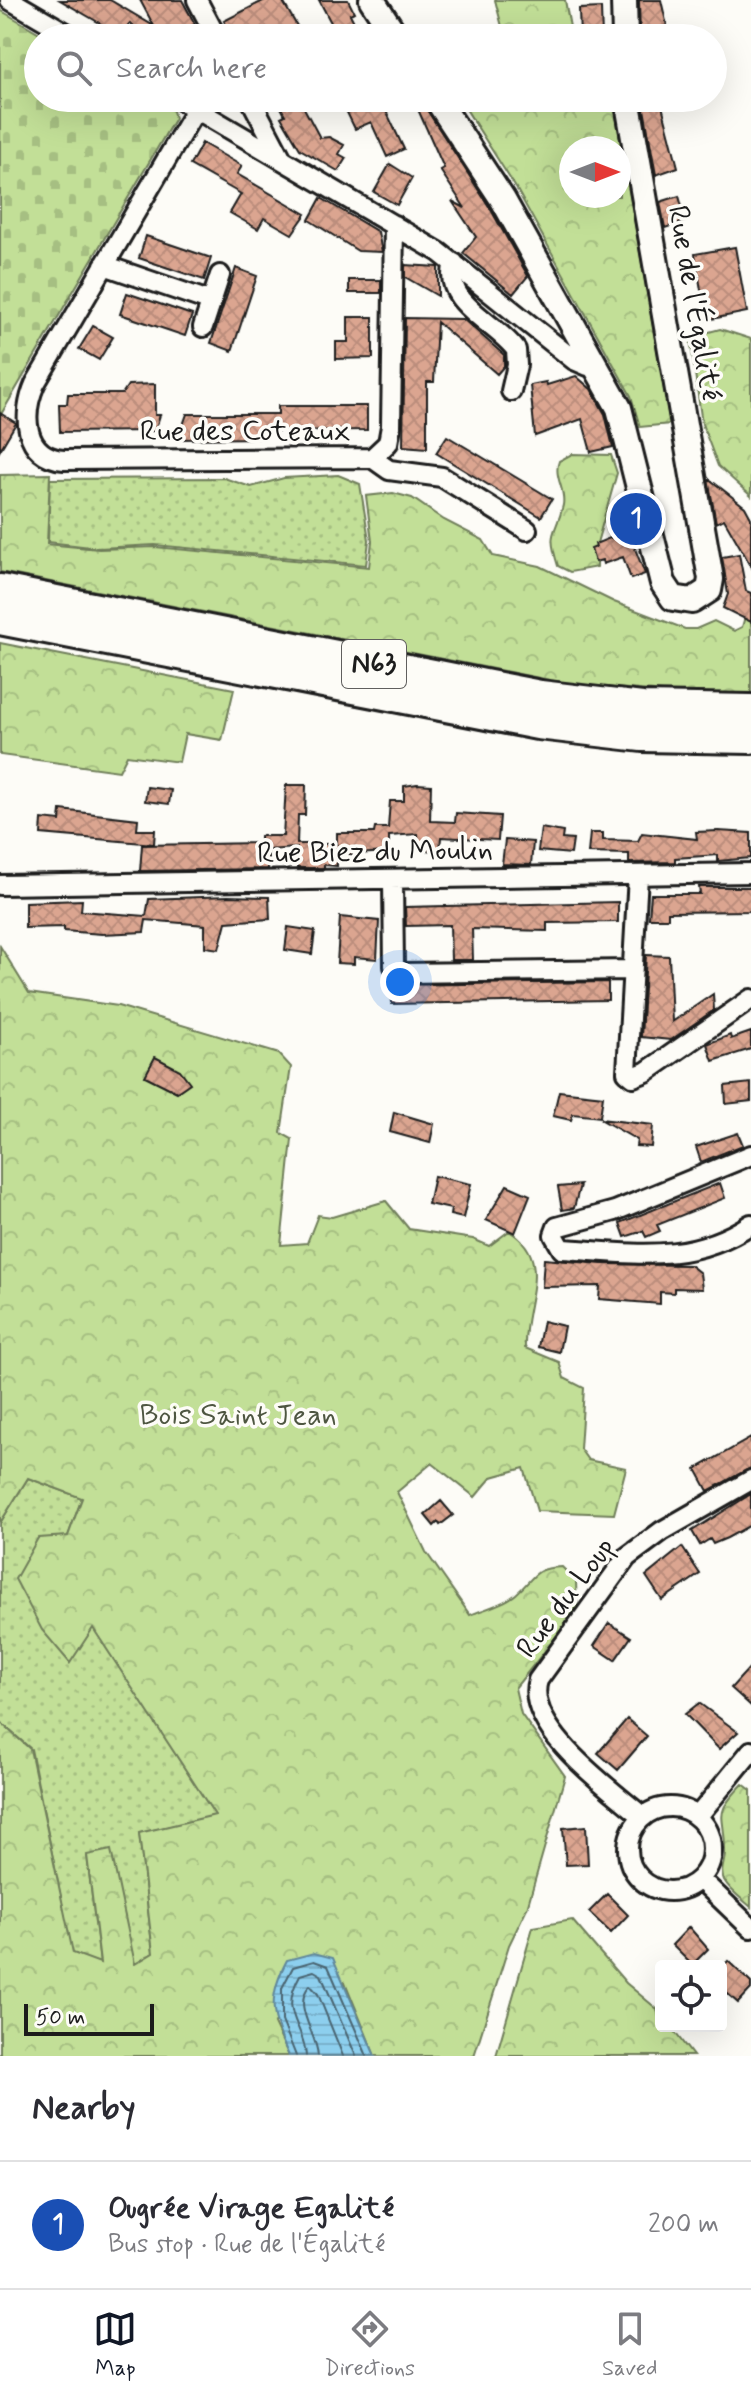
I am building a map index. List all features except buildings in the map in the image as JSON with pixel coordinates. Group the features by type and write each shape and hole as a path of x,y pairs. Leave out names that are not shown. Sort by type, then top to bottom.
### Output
{"highway":[{"name":"N63","path":"0,591 540,697 642,709 751,711"},
{"name":"N63","path":"0,618 538,723 642,735 751,737"}],"street":[{"path":"10,0 51,24"},
{"path":"197,0 210,24"},
{"path":"372,0 388,24"},
{"path":"624,0 625,24"},
{"path":"194,112 104,265 212,302"},
{"path":"201,112 454,263 574,360 588,366 594,362"},
{"path":"257,112 283,160"},
{"name":"Rue de l'Égalité","path":"445,112 503,200 619,408 663,583 673,598 681,601 702,598 711,579 629,112"},
{"path":"372,458 388,443 391,426 394,225"},
{"path":"454,263 451,276 454,291 516,350 517,365 511,391"},
{"name":"Rue des Coteaux","path":"104,265 31,393 26,426 29,436 41,451 64,460 372,458 389,470 442,477 527,530"},
{"path":"203,327 220,275"},
{"name":"Rue Biez du Moulin","path":"0,885 751,873"},
{"path":"638,875 625,1056 627,1072 633,1077 751,999"},
{"path":"393,881 394,966 402,973 632,970"},
{"path":"751,1155 615,1211 557,1227 554,1235 562,1249 669,1254 704,1249 751,1224"},
{"name":"Rue du Loup","path":"642,1816 586,1768 550,1728 537,1709 536,1686 570,1631 627,1557 662,1531 751,1480"},
{"path":"698,1816 751,1751"},
{"path":"664,1806 676,1806 698,1816 712,1840 712,1854 700,1879 676,1891 662,1891 638,1878 627,1853 628,1839 642,1816 664,1806"},
{"path":"700,1879 751,1928"}],"green space":[{"path":"495,0 565,0 569,24 501,24"},
{"path":"0,10 24,24 24,112 173,112 175,118 0,416"},
{"path":"468,112 615,112 620,136 559,136 559,208 631,208 631,201 670,424 640,427 631,396 516,188"},
{"path":"720,329 751,339 751,496 718,466 702,424 690,337"},
{"path":"572,454 611,455 617,473 597,543 597,567 570,572 558,566 552,538 563,505 558,478 559,461"},
{"path":"50,474 47,544 99,549 155,547 369,567 372,541 366,496 393,493 412,498 444,520 483,540 493,556 540,566 614,602 685,629 696,629 714,621 734,631 742,627 751,596 751,693 674,693 570,684 0,572 0,475"},
{"path":"338,475 360,484 369,540 366,565 155,545 99,548 48,542 50,479 224,478 251,487 284,478"},
{"path":"0,643 234,689 222,740 185,734 179,762 127,755 119,771 0,755"},
{"name":"Bois Saint Jean","path":"0,946 29,993 118,1006 279,1054 291,1067 281,1133 292,1139 281,1245 307,1243 318,1215 332,1217 386,1201 409,1229 473,1239 489,1246 509,1231 523,1242 531,1255 534,1269 525,1348 559,1362 564,1378 584,1388 580,1449 588,1460 626,1468 614,1514 537,1511 524,1468 492,1477 475,1497 432,1463 397,1492 426,1552 470,1615 511,1598 535,1574 545,1569 562,1567 576,1581 577,1611 515,1688 521,1714 565,1776 527,1908 509,1945 474,2056 375,2056 345,1982 274,2024 289,2056 0,2056 0,1722 30,1749 73,1953 100,1963 87,1855 111,1850 135,1964 153,1953 139,1833 215,1815 93,1628 70,1663 42,1630 15,1579 38,1538 68,1536 82,1498 28,1478 0,1523"},
{"path":"28,1478 82,1498 68,1536 70,1662 93,1627 216,1816 139,1833 153,1953 134,1965 87,1856 100,1964 72,1953 31,1749 0,1722 0,1523"},
{"path":"743,1784 751,1790 751,1907 729,1888 722,1872 725,1838 722,1815 727,1802"},
{"path":"572,1920 626,1983 655,2007 655,2032 675,2032 693,2056 496,2056 533,1927"}],"water":[{"path":"314,1953 333,1958 375,2056 289,2056 275,2019 276,1986 287,1960"}],"place":[{"name":"Ougrée Virage Egalité","path":"636,519"}]}
